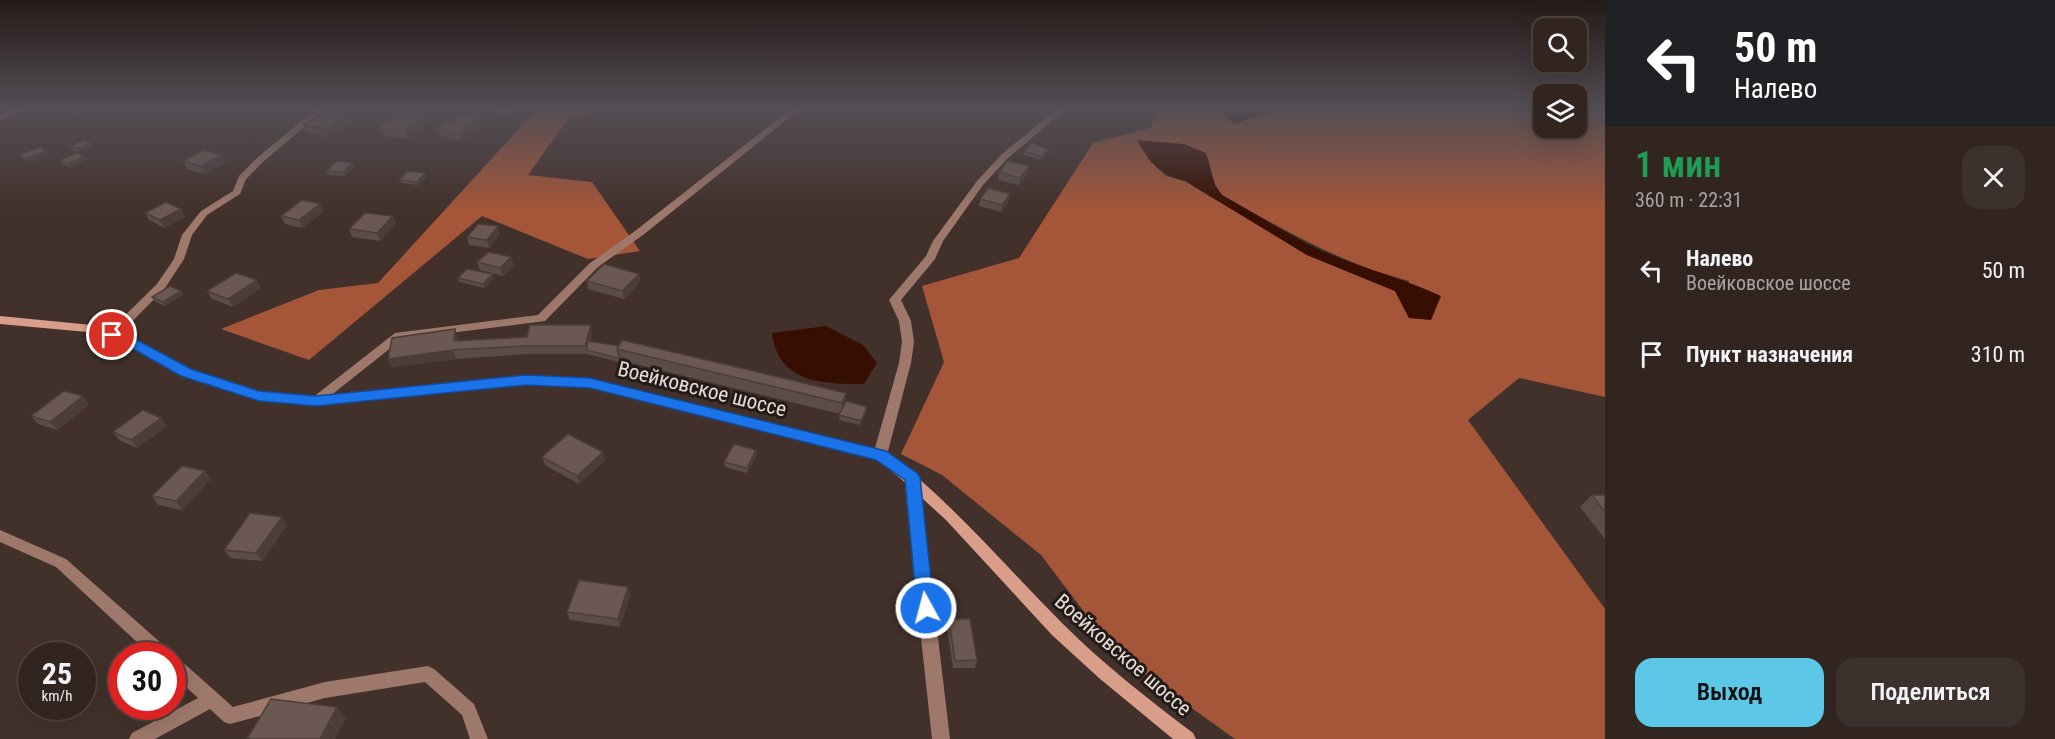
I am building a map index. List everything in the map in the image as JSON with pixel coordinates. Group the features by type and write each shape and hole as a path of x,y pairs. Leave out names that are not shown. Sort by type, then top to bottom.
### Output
{"street":[{"path":"112,335 161,286 178,259 187,234 204,213 237,192 242,178 280,143"},
{"path":"316,401 399,336 541,318 594,265 639,233 752,143"},
{"path":"880,455 905,363 908,342 905,321 895,300 931,256 938,241 980,183 1020,143"},
{"name":"Воейковское шоссе","path":"0,320 88,328 112,335 135,344 186,372 259,396 316,401 526,380 590,383 880,455 912,477 1060,631 1150,712 1187,739"},
{"path":"912,477 941,739"},
{"path":"0,536 61,563 148,642"},
{"path":"186,676 230,716 325,690 428,674 468,710 479,739"},
{"path":"138,739 212,699"}],"shaded area":[{"path":"505,143 551,143 528,175 592,182 640,251 588,259 482,216 309,360 221,329 319,290 378,283"},
{"path":"1093,143 1605,143 1605,397 1519,378 1468,420 1605,609 1605,739 1235,739 1116,654 1041,555 942,475 901,454 944,362 922,286 1019,258","holes":["1206,153 1215,185 1222,195 1268,221 1359,265 1409,281 1409,318 1395,291 1307,255 1185,181 1166,176 1147,158"]},
{"path":"1139,143 1184,144 1206,153 1215,185 1222,195 1320,250 1441,296 1431,320 1409,318 1395,291 1307,255 1185,181 1168,175 1156,167"},
{"path":"826,326 863,345 877,363 864,384 834,383 805,378 793,372 783,362 776,350 772,333"}],"building":[{"path":"76,143 90,143 78,149 70,146"},
{"path":"1032,143 1049,149 1041,157 1024,151"},
{"path":"40,147 46,151 25,159 19,155"},
{"path":"204,150 222,155 201,166 183,161"},
{"path":"76,153 85,156 68,164 60,160"},
{"path":"337,161 353,163 343,172 326,171"},
{"path":"1008,161 1029,166 1020,178 999,172"},
{"path":"408,171 425,173 417,182 399,180"},
{"path":"988,188 1010,194 1002,205 980,199"},
{"path":"302,200 320,204 299,220 281,216"},
{"path":"166,202 181,209 160,220 145,213"},
{"path":"365,213 393,216 377,233 349,229"},
{"path":"478,224 498,226 487,240 467,237"},
{"path":"489,252 511,257 500,268 477,262"},
{"path":"604,264 639,274 622,291 587,281"},
{"path":"467,269 493,274 483,284 458,278"},
{"path":"236,273 257,280 228,299 207,291"},
{"path":"170,286 181,291 163,302 152,297"},
{"path":"530,325 591,325 585,346 524,346 453,350 388,359 392,338 455,329 454,341 527,337"},
{"path":"622,340 846,393 842,403 617,349"},
{"path":"588,341 619,346 618,358 586,350"},
{"path":"64,391 83,396 50,422 31,416"},
{"path":"846,401 867,407 861,421 839,415"},
{"path":"143,410 161,418 131,440 113,432"},
{"path":"568,434 603,452 577,476 542,457"},
{"path":"734,444 756,450 747,468 724,462"},
{"path":"182,466 205,471 176,501 152,496"},
{"path":"1592,495 1605,495 1605,512"},
{"path":"250,513 282,517 256,553 224,550"},
{"path":"579,580 628,587 618,619 567,612"},
{"path":"949,619 970,619 977,660 955,661"},
{"path":"271,699 337,707 320,739 247,739"}],"route":[{"path":"112,335 135,344 186,372 259,396 316,401 526,380 590,383 880,455 912,477 926,608"}]}
